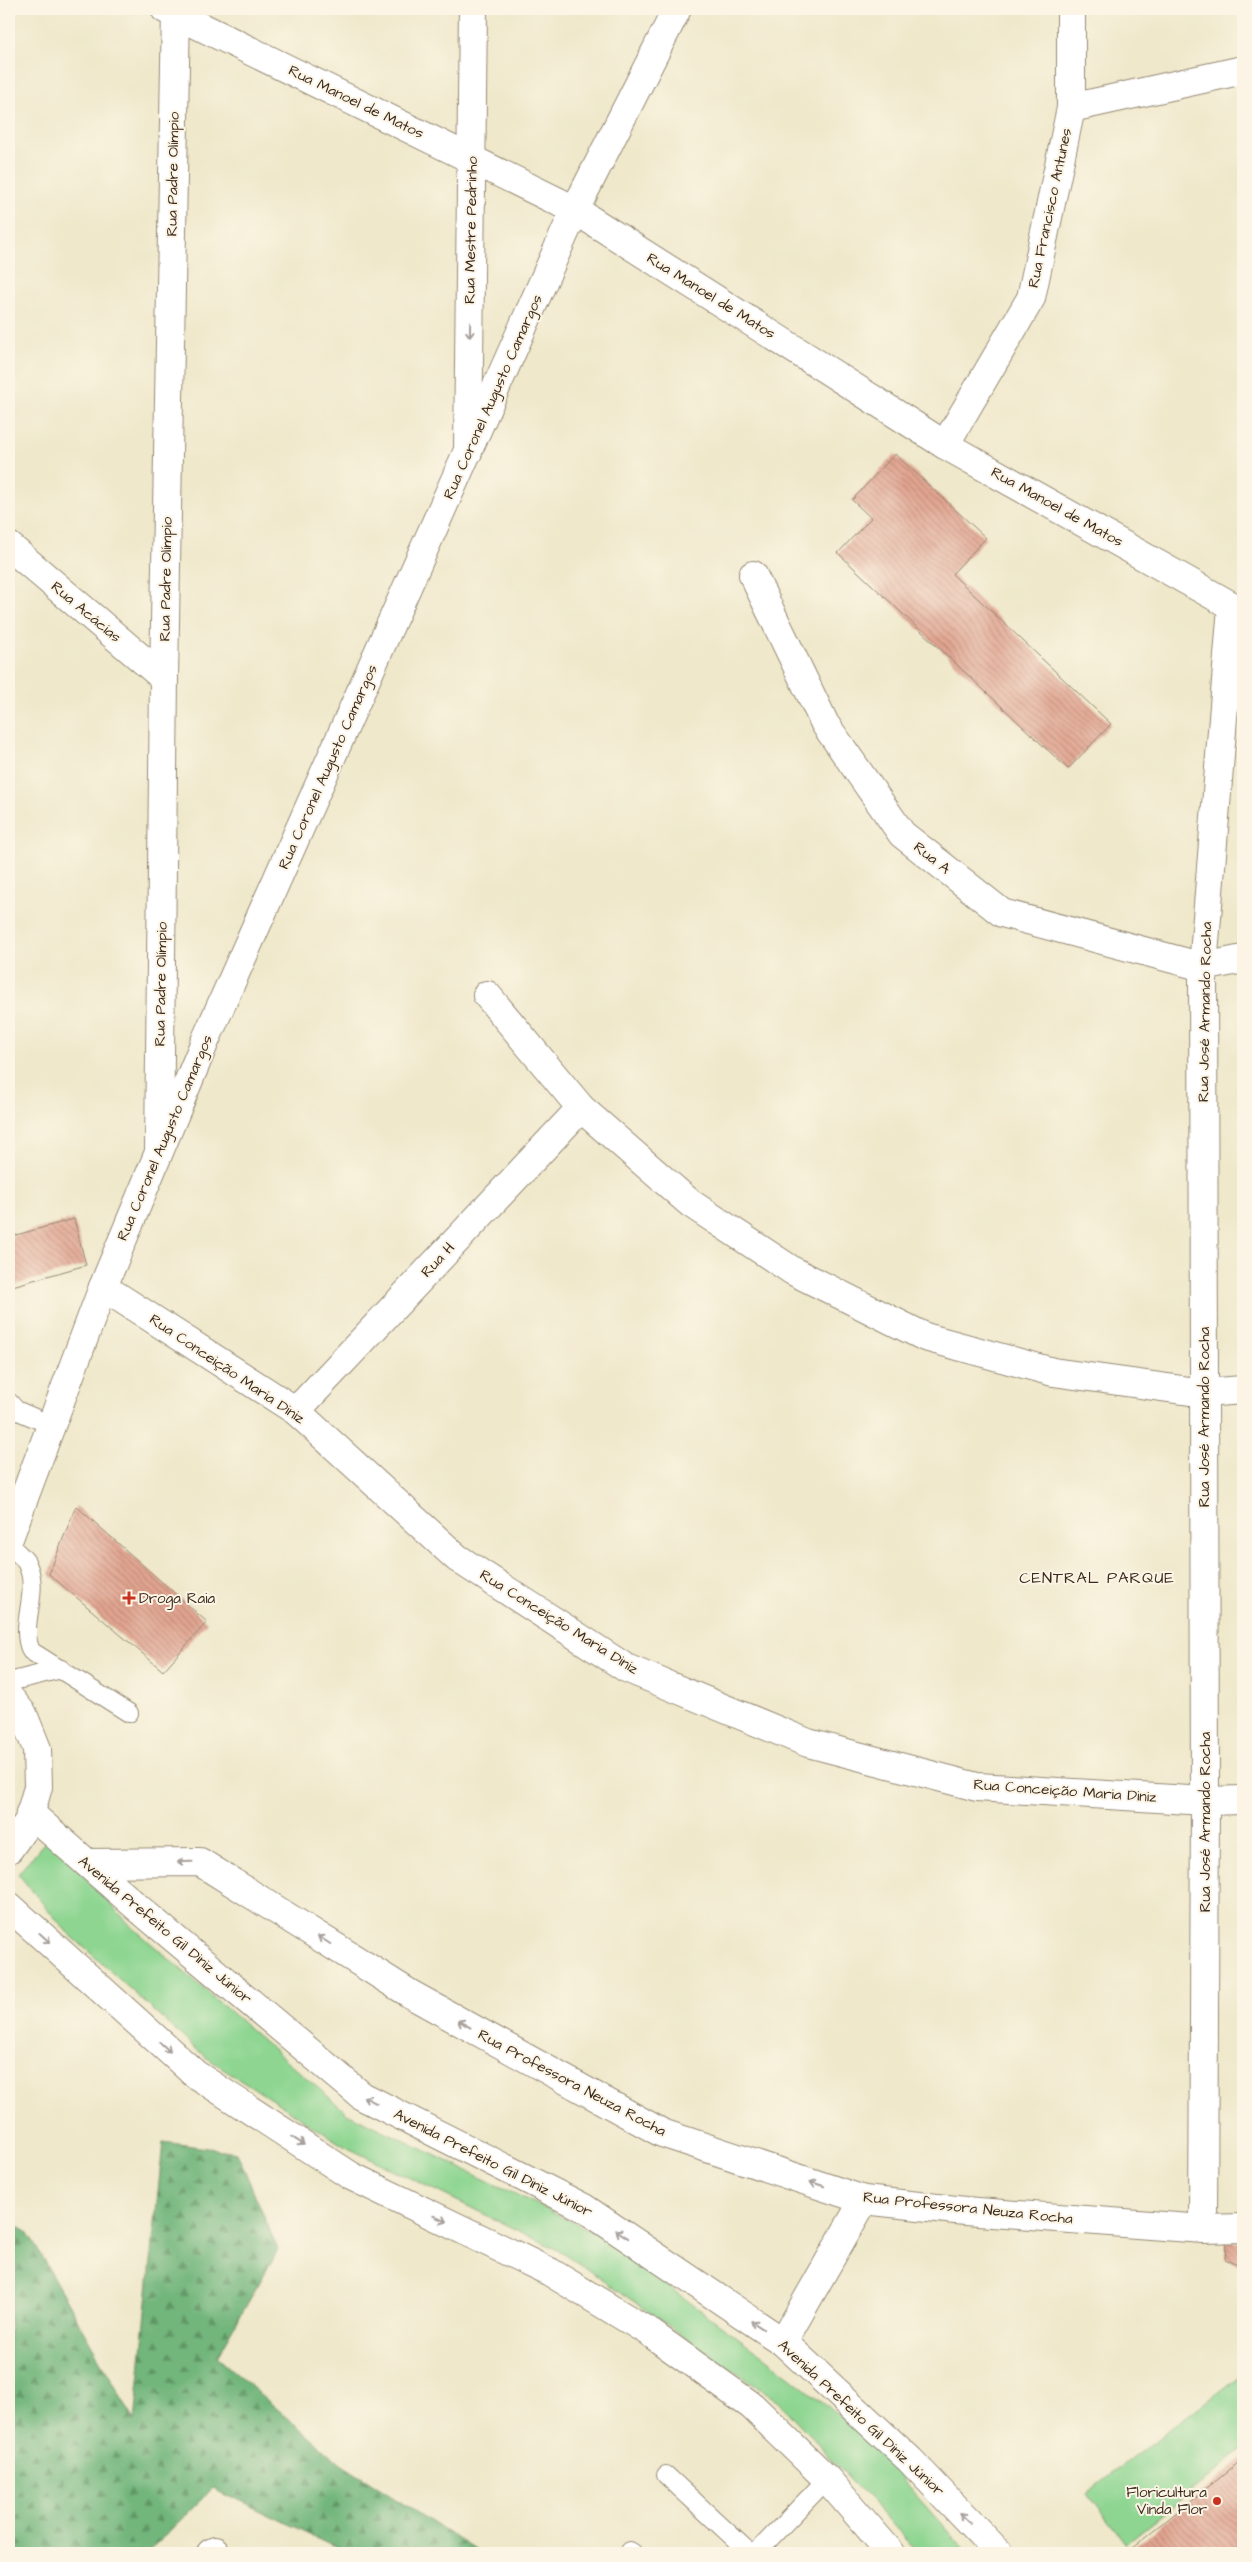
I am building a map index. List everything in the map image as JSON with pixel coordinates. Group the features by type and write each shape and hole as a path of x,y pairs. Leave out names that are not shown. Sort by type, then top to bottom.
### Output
{"street":[{"name":"Rua Mestre Pedrinho","path":"468,452 472,9"},
{"name":"Rua Coronel Augusto Camargos","path":"9,1538 103,1287 214,1021 575,210 677,9"},
{"name":"Rua Francisco Antunes","path":"945,445 1031,298 1071,108 1071,9"},
{"name":"Rua Manoel de Matos","path":"173,11 575,210 945,445 1238,608"},
{"name":"Rua Padre Olímpio","path":"159,1150 173,11"},
{"path":"1071,108 1243,70"},
{"name":"Rua Acácias","path":"9,546 164,678"},
{"name":"Rua A","path":"753,575 825,724 902,834 1002,913 1203,967 1243,959"},
{"name":"Rua José Armando Rocha","path":"1203,2229 1205,1801 1203,967 1238,608"},
{"path":"487,995 581,1108 690,1203 794,1271 925,1338 1053,1372 1204,1393 1243,1390"},
{"name":"Rua H","path":"296,1412 581,1108"},
{"name":"Rua Conceição Maria Diniz","path":"103,1287 296,1412 457,1558 626,1668 808,1743 977,1787 1205,1801 1243,1800"},
{"path":"9,1697 23,1714 37,1749 38,1787 28,1822 9,1849"},
{"name":"Avenida Prefeito Gil Diniz Júnior","path":"30,1813 362,2096 584,2208 783,2342 910,2460 999,2553"},
{"name":"Rua Professora Neuza Rocha","path":"87,1863 200,1862 412,1996 662,2133 864,2200 964,2211 1203,2229 1243,2228"},
{"path":"9,1906 195,2074 351,2176 550,2272 648,2332 752,2406 827,2479 891,2553"},
{"path":"783,2342 864,2200"}],"lane":[{"path":"9,1402 16,1410 51,1425"},
{"path":"9,1545 25,1560 33,1580 27,1642 31,1651 129,1713"},
{"path":"9,1682 61,1669"},
{"path":"666,2475 750,2553"},
{"path":"756,2553 827,2479"}],"green space":[{"path":"48,1838 131,1926 347,2113 592,2231 773,2363 860,2432 967,2553 919,2553 779,2402 562,2252 344,2146 204,2056 67,1932 18,1874"},
{"path":"163,2142 237,2152 278,2250 217,2357 341,2464 480,2553 349,2553 213,2488 147,2553 9,2553 9,2222 28,2233 135,2421"},
{"path":"1243,2373 1243,2450 1126,2543 1087,2493"}],"building":[{"path":"895,454 986,538 952,574 1111,724 1068,769 838,553 871,518 852,500"},
{"path":"74,1219 86,1265 9,1287 9,1237"},
{"name":"Droga Raia","path":"76,1506 207,1622 163,1671 49,1574"},
{"path":"1226,2242 1243,2242 1243,2266 1225,2259"},
{"name":"Floricultura Vinda Flor","path":"1243,2459 1243,2543 1230,2553 1126,2553"}],"place":[{"name":"Droga Raia","path":"129,1598"},
{"name":"Floricultura Vinda Flor","path":"1217,2501"}],"district":[{"name":"CENTRAL PARQUE","path":"1097,1578"}]}
